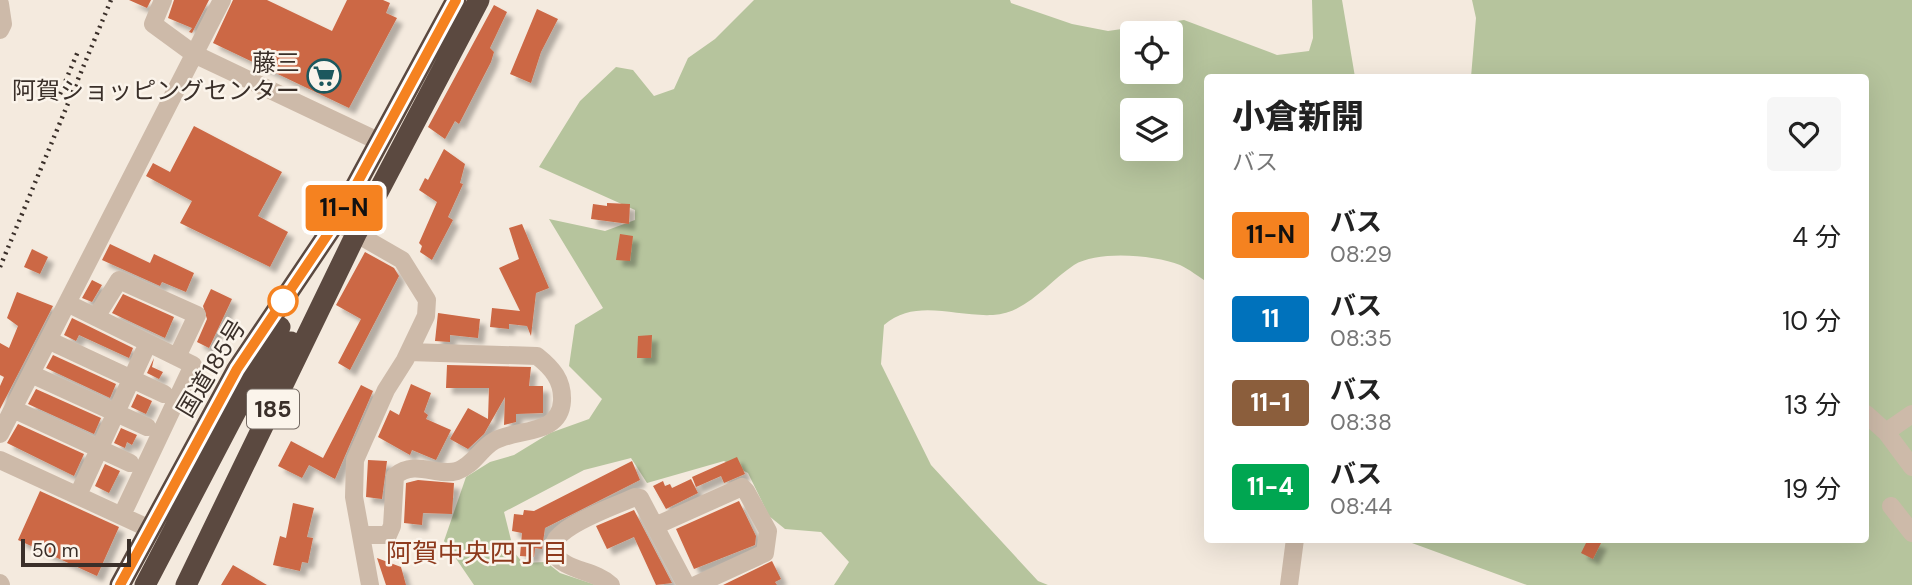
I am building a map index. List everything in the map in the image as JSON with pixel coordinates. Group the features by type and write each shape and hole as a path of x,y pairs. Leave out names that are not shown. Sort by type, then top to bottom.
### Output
{"highway":[{"name":"国道185号","path":"120,585 237,369 336,222 456,0"},
{"name":"185","path":"186,585 357,232 479,0"},
{"path":"155,581 336,222"},
{"path":"155,581 261,392 357,232"}],"street":[{"path":"163,0 153,24 194,54 380,142"},
{"path":"0,434 222,0"},
{"path":"0,4 3,24 0,30"},
{"path":"336,222 402,260 427,300 426,316 409,352 386,390 355,460 354,497 370,585"},
{"path":"96,317 119,280 197,315 177,357"},
{"path":"67,303 193,365 122,515"},
{"path":"48,340 164,394"},
{"path":"79,495 148,343"},
{"path":"362,535 388,535 392,526 395,475 402,470 415,467 455,472 468,466 492,442 543,427 553,422 562,409 558,379 537,356 409,352"},
{"path":"31,374 147,428"},
{"path":"13,409 130,463"},
{"path":"1886,432 1912,414"},
{"path":"1869,417 1886,432 1912,467"},
{"path":"0,460 150,529"},
{"path":"655,526 742,487 746,491 768,531 769,543 765,553 696,585"},
{"path":"611,585 564,563 554,554 552,546 555,536 635,497 640,498 686,585"},
{"path":"1891,506 1912,533"},
{"path":"1289,585 1295,543"}],"green space":[{"path":"754,0 1010,0 1011,3 1072,24 1108,31 1120,29 1120,84 1183,84 1183,21 1177,21 1184,20 1277,55 1309,51 1313,38 1312,0 1342,0 1354,74 1204,74 1204,280 1183,267 1156,259 1097,257 1074,265 1027,303 1005,313 978,315 922,310 896,317 884,325 881,364 931,465 1038,581 1048,585 834,585 849,562 821,532 785,529 769,516 748,473 724,461 647,483 631,458 584,470 504,512 514,552 523,563 546,562 560,573 596,585 474,585 444,541 466,477 490,462 514,455 550,433 589,419 602,399 569,366 575,325 603,308 549,219 605,231 635,220 635,210 539,167 580,101 616,67 633,70 654,96 674,89 688,58 715,39"},
{"path":"1472,0 1912,0 1912,585 1527,585 1412,543 1869,543 1869,74 1471,74 1476,18"}],"building":[{"path":"129,0 151,0 147,8"},
{"path":"174,0 209,0 192,33 189,32 192,28 168,18"},
{"name":"藤三 阿賀ショッピングセンター","path":"233,0 267,0 332,31 347,0 383,0 390,3 386,13 397,18 349,108 213,43"},
{"path":"494,5 507,12 490,48 494,52 491,62 459,124 455,121 445,139 428,127"},
{"path":"537,9 558,19 541,52 531,83 510,74"},
{"path":"194,126 282,172 258,216 288,232 270,267 180,223 192,201 146,176 153,163 170,172"},
{"path":"444,149 465,164 460,183 463,184 448,217 453,220 432,260 420,252 422,246 419,243 437,202 419,190 425,178 428,180"},
{"path":"607,203 630,204 629,224 591,219 593,204 607,206"},
{"path":"522,224 549,288 536,293 531,336 527,326 509,324 509,329 490,327 492,308 520,311 499,268 519,259 509,228"},
{"path":"620,234 633,236 630,261 616,260"},
{"path":"110,244 150,263 154,254 194,273 186,292 162,282 160,286 102,260"},
{"path":"32,249 48,257 40,274 24,267"},
{"path":"365,252 394,268 399,276 350,370 338,363 361,319 336,305"},
{"path":"92,280 102,285 92,302 82,298"},
{"path":"211,289 232,299 209,348 197,342 207,319 203,306"},
{"path":"17,292 53,306 0,409 0,386 4,377 0,375 0,343 9,348 18,326 7,318"},
{"path":"123,294 174,317 165,338 112,313"},
{"path":"438,313 480,319 478,338 450,335 450,342 435,341"},
{"path":"72,318 133,348 129,358 79,335 76,341 64,335"},
{"path":"652,335 651,358 637,358 638,336"},
{"path":"53,355 116,384 110,398 46,368"},
{"path":"154,358 152,367 163,372 159,379 147,373"},
{"path":"447,365 531,367 529,386 543,386 543,413 516,414 516,422 504,425 505,397 484,434 468,449 450,439 468,408 488,419 489,388 446,388"},
{"path":"411,384 431,393 424,412 428,415 426,419 451,430 436,460 412,450 410,455 378,437 390,410 399,415"},
{"path":"361,385 373,391 335,479 309,465 302,478 278,466 291,441 323,458"},
{"path":"36,389 101,418 94,434 28,404"},
{"path":"137,394 152,401 146,414 131,407"},
{"path":"18,424 84,454 74,476 7,443"},
{"path":"121,428 137,435 132,445 127,442 125,448 114,443"},
{"path":"737,457 745,474 724,483 721,476 696,487 692,477"},
{"path":"368,460 387,461 382,499 366,497"},
{"path":"632,461 640,480 545,528 542,549 535,548 534,557 520,556 522,533 512,531 514,514 523,515 524,510 534,511"},
{"path":"105,464 120,471 109,493 95,486"},
{"path":"691,479 698,493 666,509 653,486 663,481 665,486 670,484 672,488"},
{"path":"418,480 454,483 452,514 423,513 422,525 404,523 406,483"},
{"path":"40,491 119,527 97,576 18,540"},
{"path":"739,501 756,536 755,545 694,569 676,529"},
{"path":"293,503 314,508 307,537 313,538 308,563 302,562 300,571 273,565 280,536 286,538"},
{"path":"634,510 672,583 656,585 634,537 607,549 596,526"},
{"path":"1586,543 1601,543 1593,559 1581,553"},
{"path":"377,558 401,567 406,585 386,585"},
{"path":"772,561 781,579 775,582 777,585 723,585"},
{"path":"233,565 267,585 221,585"}],"railway":[{"path":"0,267 111,0"},
{"path":"60,94 79,49"}],"bus line":[{"name":"11-N","path":"120,585 237,369 336,222 456,0"}],"place":[{"name":"藤三 阿賀ショッピングセンター","path":"324,76"}],"district":[{"name":"阿賀中央四丁目","path":"477,553"}]}
